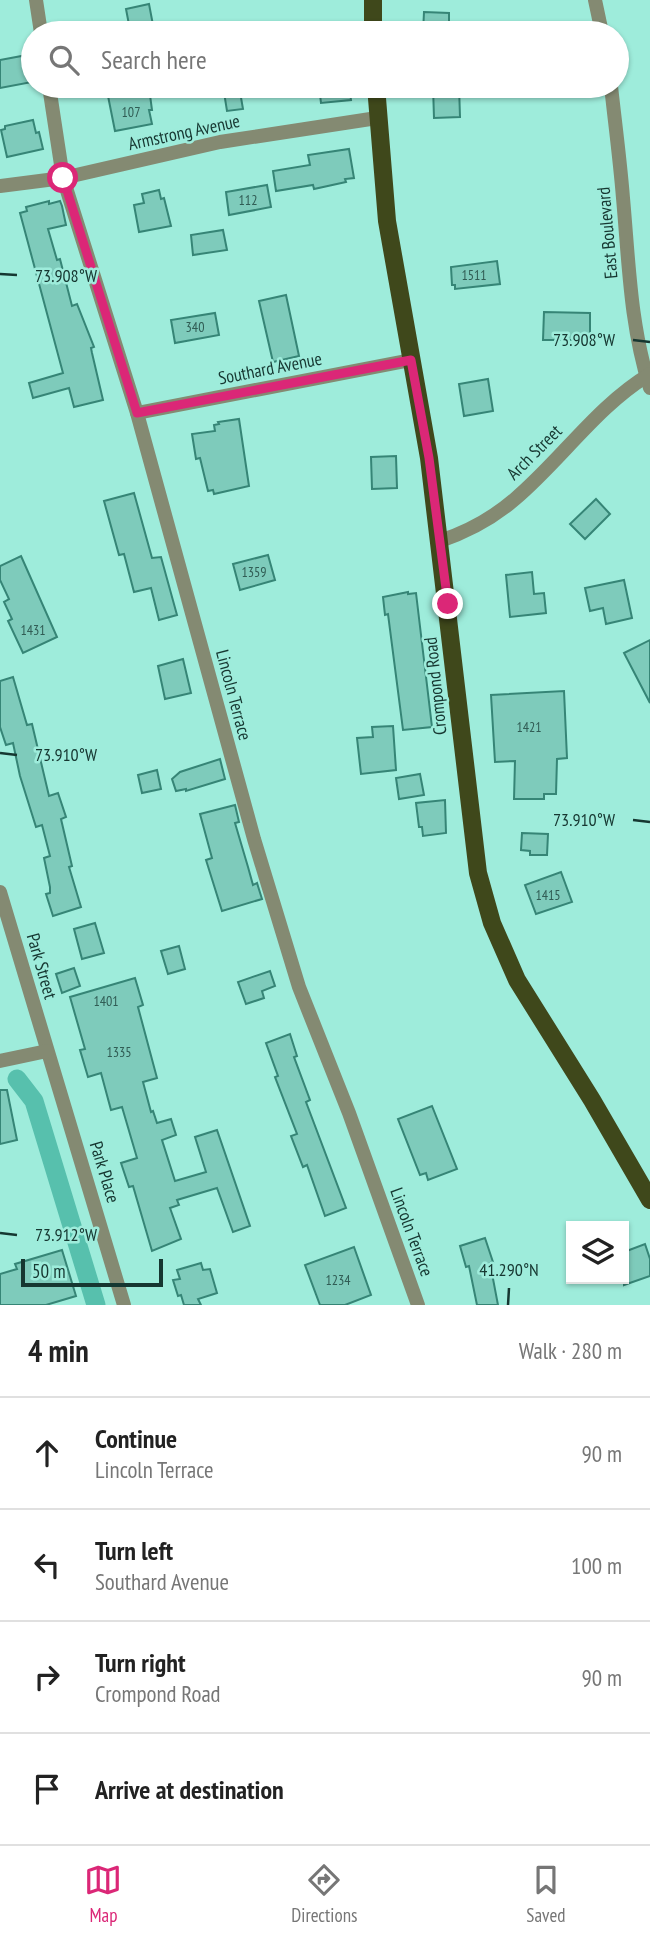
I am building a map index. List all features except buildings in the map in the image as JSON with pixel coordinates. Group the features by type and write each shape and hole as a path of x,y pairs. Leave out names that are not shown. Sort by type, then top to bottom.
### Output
{"main road":[{"path":"373,0 373,21"},
{"name":"Crompond Road","path":"376,98 387,221 429,458 440,541 478,873 492,923 517,980 592,1100 650,1200"}],"street":[{"path":"36,0 39,21"},
{"path":"595,0 599,21"},
{"name":"Lincoln Terrace","path":"51,98 63,178 137,413 254,839 299,987 349,1113 418,1305"},
{"name":"East Boulevard","path":"612,98 630,288 639,351 649,379"},
{"name":"Armstrong Avenue","path":"0,186 63,178 220,142 377,118"},
{"name":"Southard Avenue","path":"137,413 411,360"},
{"name":"Arch Street","path":"440,541 467,531 514,499 625,389 649,379"},
{"name":"Park Street","path":"0,892 47,1051"},
{"path":"0,1060 47,1051"},
{"name":"Park Place","path":"47,1051 124,1305"}],"waterway":[{"path":"17,1079 34,1101 96,1305"}],"route":[{"path":"63,178 137,413 411,360 429,458 448,604"}]}
